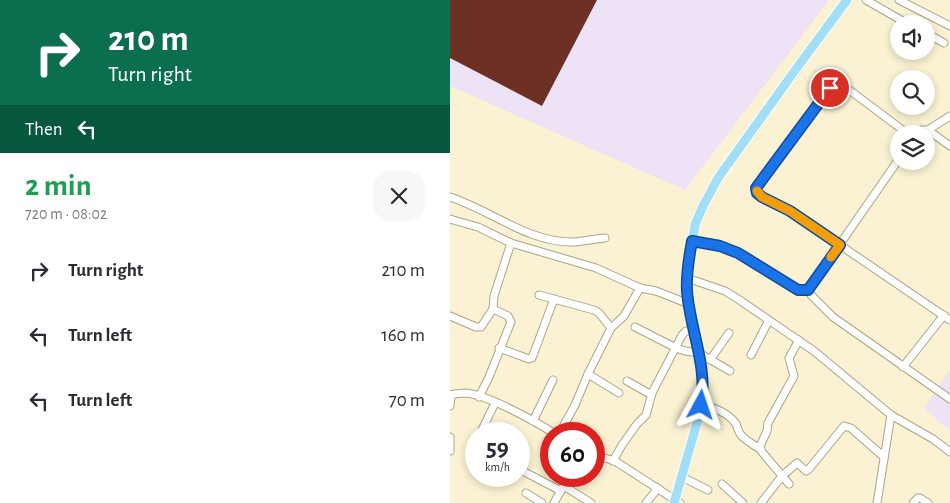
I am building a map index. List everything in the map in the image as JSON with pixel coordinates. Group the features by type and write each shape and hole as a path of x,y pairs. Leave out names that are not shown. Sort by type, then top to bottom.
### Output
{"main road":[{"path":"676,502 701,405 703,377 689,304 687,278 692,241 702,208 718,178 847,0"}],"street":[{"path":"866,0 892,15"},
{"path":"899,0 950,26"},
{"path":"935,38 944,43"},
{"path":"896,125 848,89 836,86 830,88 756,188 757,193 762,197 790,211 947,317 903,368"},
{"path":"935,126 950,116"},
{"path":"935,135 950,146"},
{"path":"808,290 891,170"},
{"path":"450,197 516,228 552,240 574,242 605,238"},
{"path":"450,219 478,227 511,244 596,268 640,288 656,291 689,304"},
{"path":"692,241 720,246 738,253 798,290 808,290"},
{"path":"450,316 476,327 481,327 493,309 494,296 511,244"},
{"path":"687,278 725,291 770,320 820,356 891,415 933,439 950,452"},
{"path":"564,422 575,405 611,328 624,316 640,288"},
{"path":"808,290 811,296 833,317 903,368 950,399"},
{"path":"539,295 599,312 611,328"},
{"path":"500,348 529,359 532,358 554,299"},
{"path":"479,397 489,377 510,322 508,316 493,309"},
{"path":"751,355 770,320"},
{"path":"635,326 676,348 686,352 699,353 730,371"},
{"path":"613,461 637,424 646,415 652,393 682,335 686,331 694,330"},
{"path":"710,360 729,333"},
{"path":"760,449 768,423 794,376 788,358 799,340"},
{"path":"588,374 619,393"},
{"path":"533,421 553,380"},
{"path":"627,381 648,393 652,393"},
{"path":"450,406 451,395 467,393 495,403 540,425"},
{"path":"486,422 495,403"},
{"path":"701,405 718,410 735,423 742,436 760,449 790,484"},
{"path":"877,503 891,415"},
{"path":"762,503 782,476 797,463 806,471 810,470 844,426 851,428 884,457"},
{"path":"450,437 450,451"},
{"path":"605,458 613,461 658,488 676,502"},
{"path":"530,474 591,503"},
{"path":"682,477 708,490"},
{"path":"722,484 743,503"},
{"path":"554,503 562,488"},
{"path":"646,503 658,488"},
{"path":"526,493 542,503"},
{"path":"913,503 918,498 928,503"}],"shaded area":[{"path":"450,0 829,0 685,190 450,86"},
{"path":"950,370 950,431 924,408"}],"building":[{"path":"450,0 597,0 542,106 450,58"}],"slow traffic":[{"path":"757,191 762,197 790,211 840,245 831,257"}],"route":[{"path":"701,405 703,395 701,360 687,292 688,261 692,241 720,246 738,253 798,290 808,290 840,245 790,211 762,197 757,193 756,188 830,88"}]}
